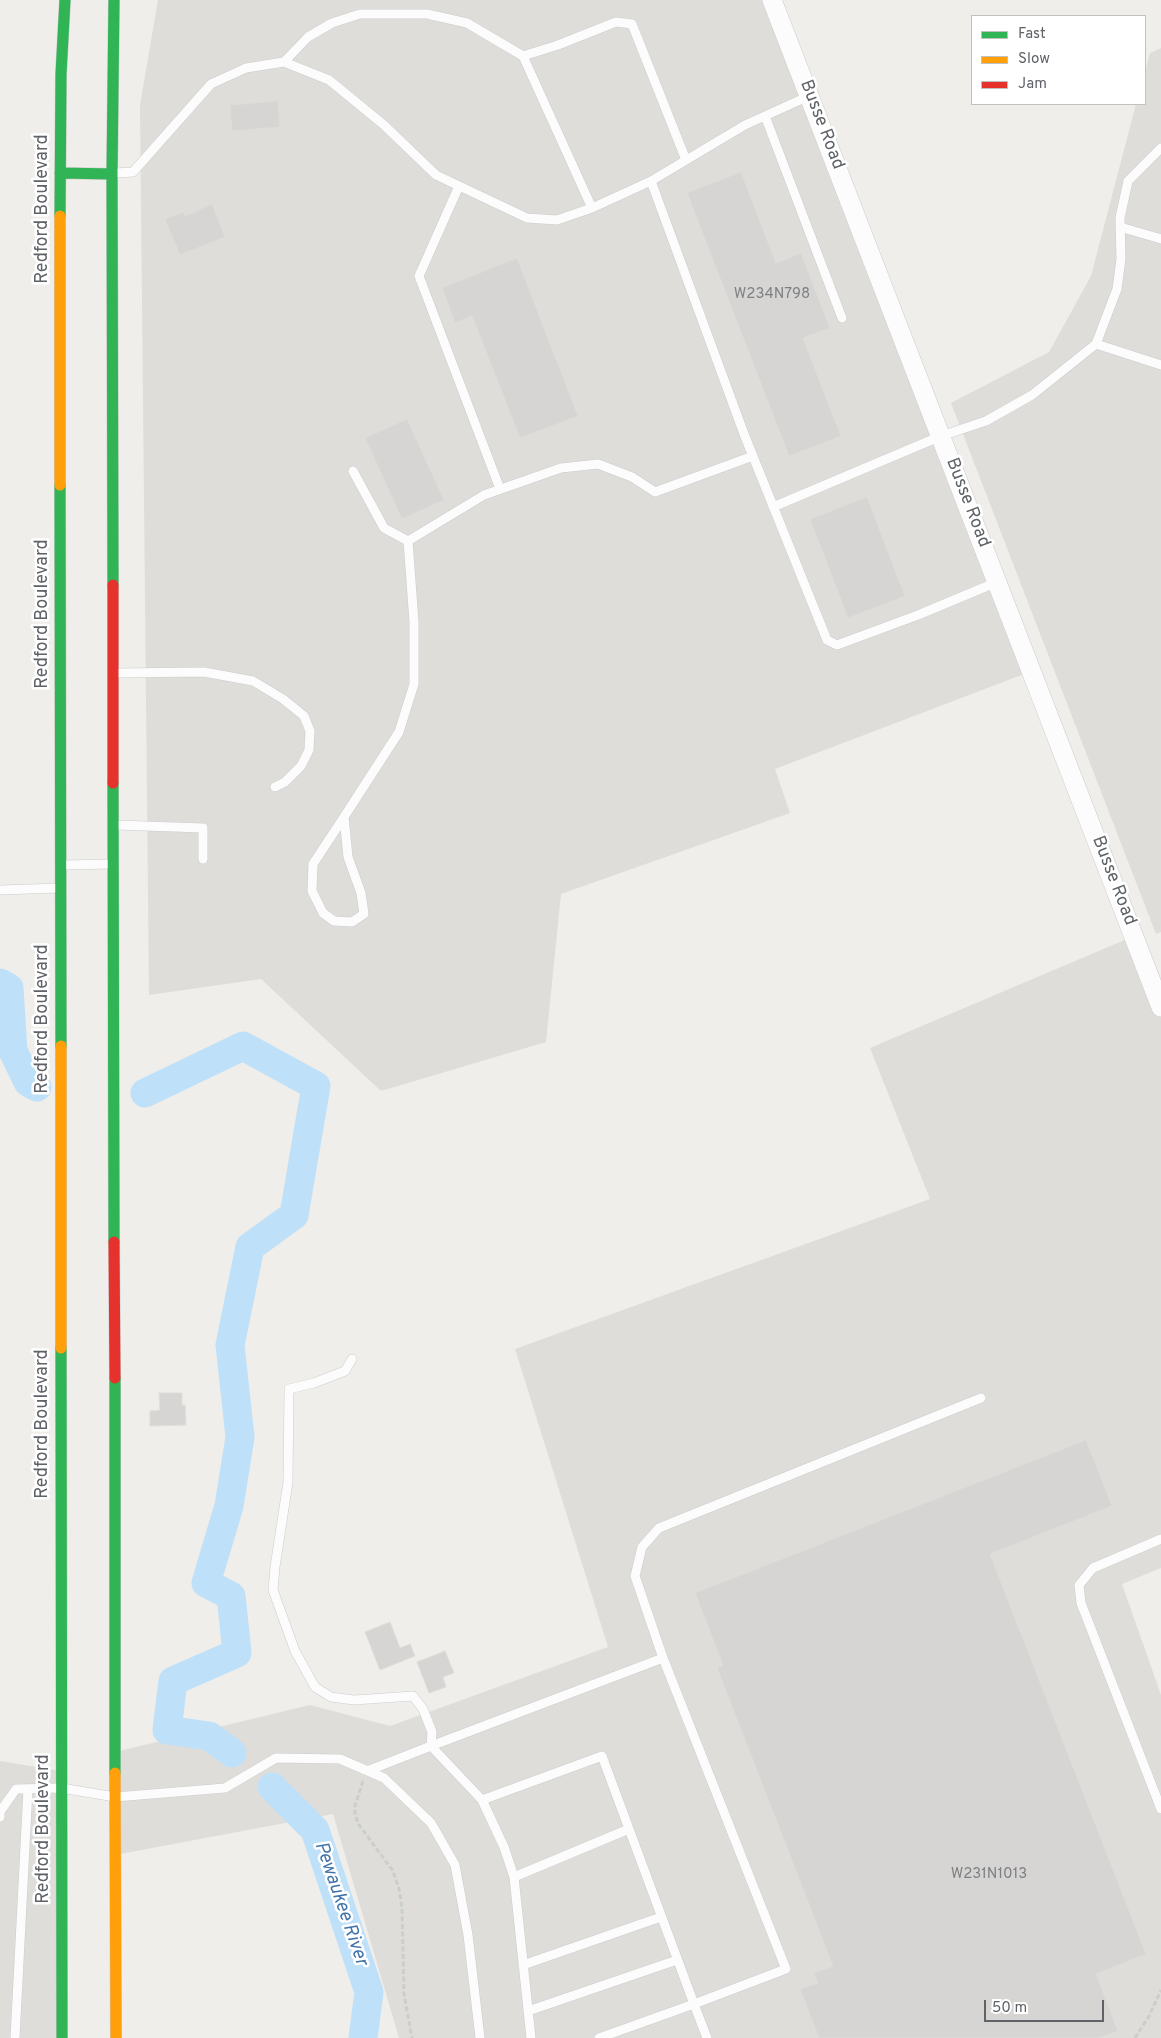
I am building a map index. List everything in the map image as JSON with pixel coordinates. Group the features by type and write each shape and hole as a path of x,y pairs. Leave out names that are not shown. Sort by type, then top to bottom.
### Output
{"main road":[{"name":"Redford Boulevard","path":"62,2038 60,173 61,74 65,0"},
{"path":"114,0 112,174 116,2038"},
{"path":"60,173 112,174"}],"street":[{"name":"Busse Road","path":"772,0 1161,1007"}],"lane":[{"path":"284,62 308,37 332,23 360,14 427,14 467,23 523,56 592,208"},
{"path":"523,56 558,46 616,22 632,24 686,160"},
{"path":"112,174 133,172 212,84 246,68 284,62 329,80 384,125 436,175 527,218 557,220 592,208 651,181 745,124 809,96"},
{"path":"765,116 842,318"},
{"path":"773,507 941,436 986,421 1014,407 1096,344 1117,289 1121,259 1120,218 1128,181 1161,148"},
{"path":"651,181 753,456 827,640 837,645 918,615 997,582"},
{"path":"459,186 419,276 500,489"},
{"path":"1120,227 1161,240"},
{"path":"1096,344 1161,365"},
{"path":"408,541 484,495 561,468 598,464 632,477 655,492 753,456"},
{"path":"353,471 384,528 408,541"},
{"path":"344,817 348,857 361,893 364,914 352,922 334,921 323,913 312,891 313,864 399,732 414,684 414,622 408,541"},
{"path":"113,673 204,672 253,681 283,699 304,716 310,731 309,750 301,766 285,782 275,787"},
{"path":"114,825 202,828 203,860"},
{"path":"60,865 114,864"},
{"path":"0,890 60,888"},
{"path":"352,1359 345,1371 314,1383 289,1389 288,1482 273,1590 295,1651 315,1687 331,1697 354,1700 413,1696 422,1709 432,1732 431,1746 482,1800 504,1847 514,1877 531,2038"},
{"path":"599,2038 786,1969 663,1658 635,1576 642,1547 660,1528 981,1398"},
{"path":"1161,1539 1093,1568 1079,1585 1081,1603 1161,1809"},
{"path":"367,1771 663,1658"},
{"path":"482,1800 602,1756 707,2038"},
{"path":"0,1817 0,1812 16,1789 61,1788 115,1797 225,1788 276,1758 340,1759 384,1778 430,1823 454,1864 468,1934 480,2038"},
{"path":"15,2038 28,1789"},
{"path":"514,1877 629,1830"},
{"path":"523,1965 662,1917"},
{"path":"528,2011 677,1960"}],"path":[{"path":"367,1771 358,1794 355,1806 356,1815 359,1825 393,1871 399,1889 402,1908 404,1994 412,2038"},
{"path":"1135,2038 1149,2016 1161,1990"}],"shaded area":[{"path":"158,0 772,0 1032,671 775,769 790,813 561,894 546,1042 381,1091 261,979 149,995 140,105"},
{"path":"1161,48 1161,932 1156,934 951,403 1049,352 1091,276 1136,105 1146,105 1146,68 1150,53"},
{"path":"1134,936 1161,1007 1161,1568 1122,1584 1161,1695 1161,2038 399,2038 333,1814 115,1855 115,1752 310,1705 390,1726 608,1647 515,1349 930,1199 870,1048"},
{"path":"0,1761 61,1771 62,2038 0,2038"}],"building":[{"path":"278,101 280,127 232,131 230,105"},
{"path":"741,172 776,263 801,253 830,328 803,338 841,436 789,456 687,193"},
{"path":"212,204 225,237 180,255 165,219 183,212 185,216"},
{"path":"517,258 578,416 520,438 472,316 455,323 442,288"},
{"path":"407,419 444,500 402,519 365,438"},
{"path":"867,497 905,596 848,618 810,519"},
{"path":"159,1393 182,1393 186,1425 150,1426 150,1411 160,1410"},
{"path":"1086,1440 1112,1506 990,1554 1146,1954 1096,1974 1118,2031 1099,2038 819,2038 800,1989 818,1983 814,1973 833,1966 717,1668 723,1665 695,1593"},
{"path":"390,1622 400,1648 410,1644 415,1656 380,1670 365,1632"},
{"path":"445,1651 454,1673 443,1677 446,1687 429,1693 417,1662"}],"waterway":[{"name":"Pewaukee River","path":"0,983 9,988 13,1051 28,1082 37,1087"},
{"name":"Pewaukee River","path":"145,1093 243,1046 316,1086 294,1215 250,1247 230,1345 240,1437 229,1506 206,1583 231,1596 237,1653 173,1681 167,1730 209,1736 232,1753"},
{"name":"Pewaukee River","path":"272,1787 315,1830 369,1992 363,2038"}],"traffic: fast":[{"path":"60,216 61,74 65,0"},
{"path":"113,585 112,174 114,0"},
{"path":"60,173 112,174"},
{"path":"60,485 61,1046"},
{"path":"113,783 114,1242"},
{"path":"61,1348 62,2038"},
{"path":"115,1378 115,1773"}],"traffic: slow":[{"path":"60,216 60,485"},
{"path":"61,1046 61,1348"},
{"path":"115,1773 116,2038"}],"traffic: jam":[{"path":"113,585 113,783"},
{"path":"114,1242 115,1378"}]}
